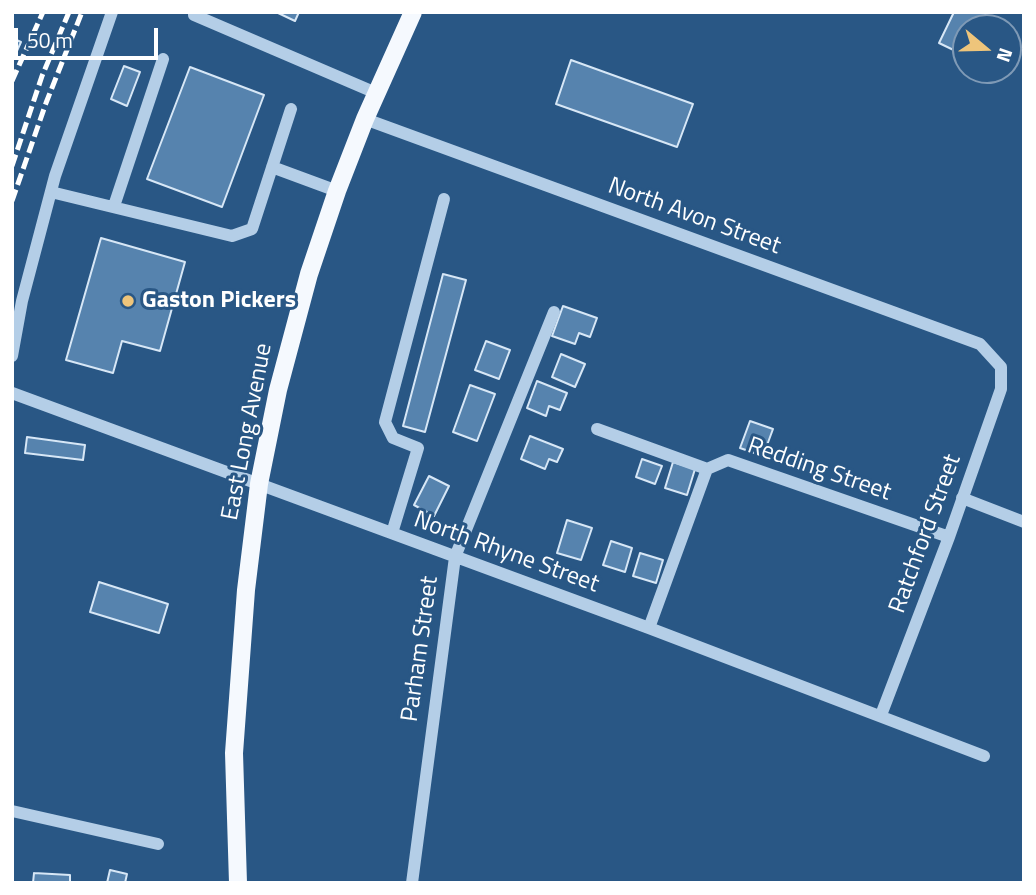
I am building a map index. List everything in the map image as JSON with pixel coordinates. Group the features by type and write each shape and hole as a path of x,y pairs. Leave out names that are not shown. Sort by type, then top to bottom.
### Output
{"main road":[{"name":"East Long Avenue","path":"238,883 234,754 246,590 259,484 292,334 337,191 376,93 413,12"}],"street":[{"path":"12,356 22,301 51,192 112,12"},
{"path":"194,12 194,15 376,93"},
{"path":"114,206 163,59"},
{"path":"51,192 232,236 252,229 291,109"},
{"name":"North Avon Street","path":"365,119 981,344 1001,367"},
{"path":"272,167 337,191"},
{"path":"392,533 418,448 393,438 385,422 444,199"},
{"name":"Parham Street","path":"412,883 455,556 554,312"},
{"name":"Ratchford Street","path":"881,715 1001,389 1001,367"},
{"name":"North Rhyne Street","path":"12,393 649,628 984,756"},
{"name":"Redding Street","path":"597,429 707,468 728,460 948,537"},
{"path":"649,628 707,468"},
{"path":"962,498 1024,522"},
{"path":"12,811 158,844"}],"building":[{"path":"276,12 299,12 295,21"},
{"path":"954,12 987,12 986,14 953,14"},
{"path":"952,16 952,49 939,43"},
{"path":"12,38 21,42 12,62"},
{"path":"571,60 693,104 677,147 556,104"},
{"path":"124,66 140,72 127,106 111,99"},
{"path":"190,67 264,95 222,207 147,179"},
{"name":"Gaston Pickers","path":"101,238 185,262 160,351 122,341 113,373 66,360"},
{"path":"443,274 466,280 425,432 403,426"},
{"path":"563,306 597,318 590,337 579,333 575,344 552,336"},
{"path":"486,341 510,350 499,379 475,370"},
{"path":"561,354 585,364 575,387 552,377"},
{"path":"537,381 567,393 560,410 549,406 546,416 527,408"},
{"path":"470,385 495,394 477,441 453,432"},
{"path":"750,421 773,429 763,456 740,448"},
{"path":"530,436 563,449 557,462 549,459 545,469 521,459"},
{"path":"27,437 85,445 83,460 25,453"},
{"path":"642,459 662,466 655,484 636,477"},
{"path":"673,462 695,469 687,495 665,488"},
{"path":"429,476 449,486 434,516 414,505"},
{"path":"567,520 592,528 581,560 557,553"},
{"path":"611,541 632,548 625,572 603,565"},
{"path":"640,553 663,560 656,583 633,576"},
{"path":"99,582 168,604 159,633 90,612"},
{"path":"110,870 127,874 125,883 107,883"},
{"path":"34,873 70,875 70,883 33,883"}],"railway":[{"path":"12,81 43,12"},
{"path":"12,166 42,76 69,12"},
{"path":"12,201 46,103 82,12"}],"place":[{"name":"Gaston Pickers","path":"128,301"}]}
